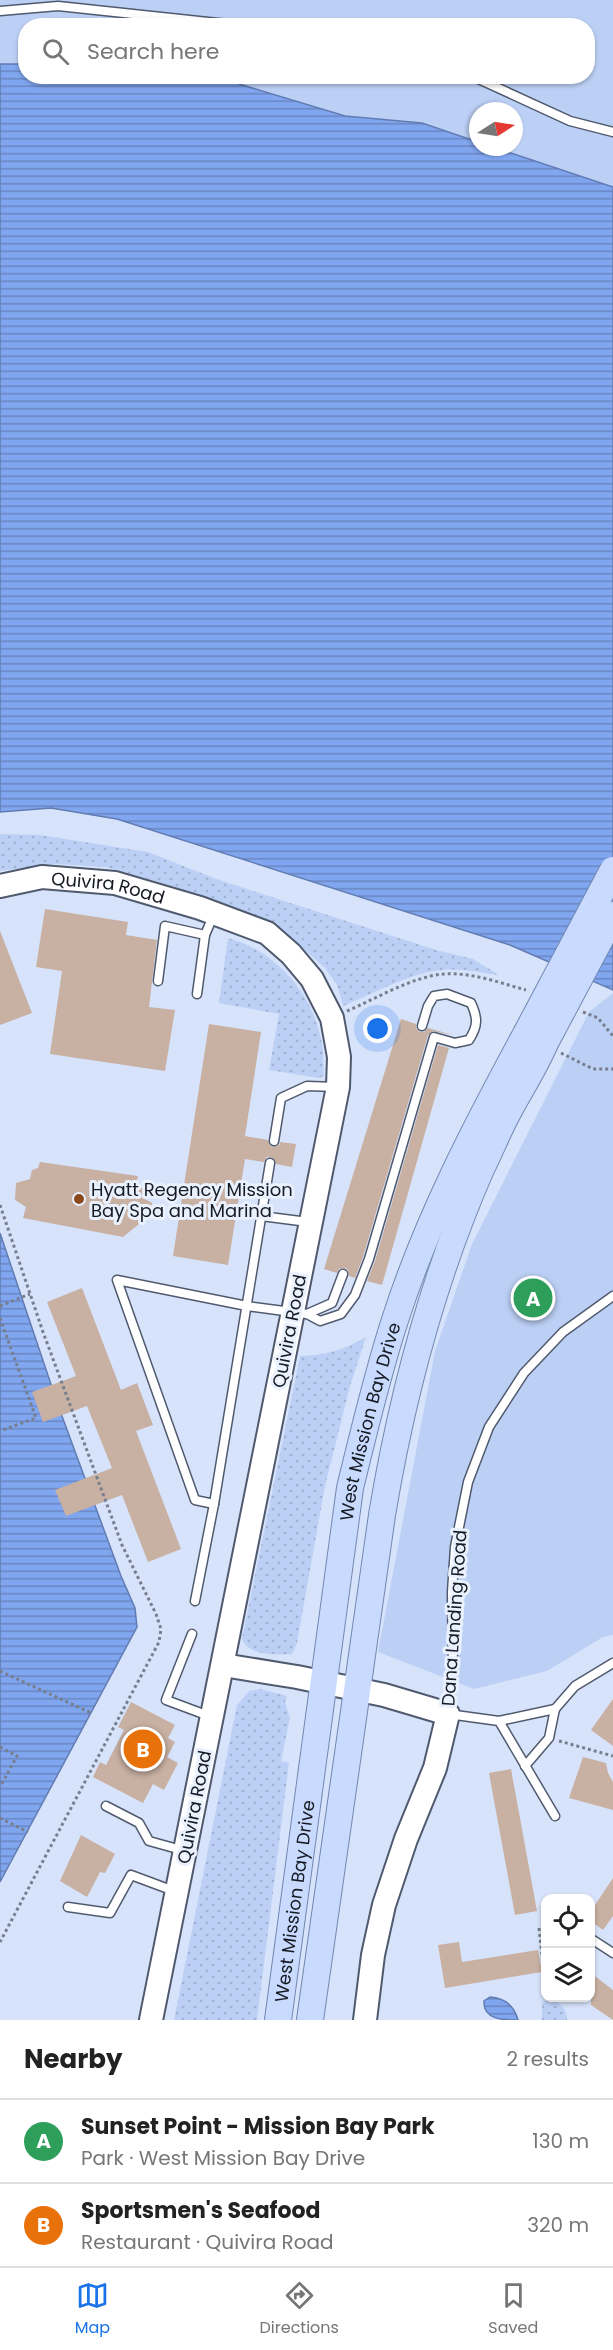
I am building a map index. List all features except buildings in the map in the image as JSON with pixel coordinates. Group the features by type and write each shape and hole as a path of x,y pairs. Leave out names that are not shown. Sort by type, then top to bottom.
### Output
{"main road":[{"name":"West Mission Bay Drive","path":"278,2020 350,1488 395,1320 419,1252 447,1188 542,1042 613,870"},
{"name":"West Mission Bay Drive","path":"310,2020 382,1515 393,1445 413,1360 464,1210 504,1120 542,1042 613,915"}],"street":[{"name":"Quivira Road","path":"0,886 42,878 114,883 214,913 267,933 291,954 312,979 332,1018 339,1057 338,1087 311,1223 300,1313 223,1665 151,2020"},
{"path":"223,1665 406,1700 448,1714"},
{"name":"Dana Landing Road","path":"365,2020 373,1955 384,1905 406,1839 435,1768 448,1714"}],"lane":[{"path":"0,10 58,6 171,18"},
{"path":"490,84 570,120 613,132"},
{"path":"197,994 205,935 214,913"},
{"path":"158,981 165,926 205,935"},
{"path":"214,1504 195,1500 117,1280 247,1306 300,1313 320,1321 340,1314 355,1295 369,1259 434,1037 455,1043 468,1040 476,1029 477,1017 471,1004 458,997 447,994 434,996 428,1006 422,1026"},
{"path":"274,1141 280,1098 307,1086 338,1087"},
{"path":"195,1601 214,1504 270,1163"},
{"path":"261,1216 311,1223"},
{"path":"300,1313 332,1303 337,1296 343,1274"},
{"name":"Dana Landing Road","path":"448,1714 453,1672 452,1592 455,1547 468,1482 489,1427 524,1373 562,1332 613,1296"},
{"path":"192,1634 166,1700 213,1718"},
{"path":"525,1766 549,1738 555,1709 575,1686 613,1663"},
{"path":"448,1714 500,1721 555,1709"},
{"path":"500,1721 555,1816"},
{"path":"106,1806 139,1823 148,1841 186,1851"},
{"path":"68,1907 110,1913 132,1875 177,1892"},
{"path":"595,1941 613,1953"}],"path":[{"path":"542,1042 593,1069 613,1069"},
{"path":"0,1205 30,1294 122,1545 149,1597 160,1629 159,1642 0,1942"},
{"path":"0,1305 30,1294"},
{"path":"0,1317 1,1326 36,1418 0,1431"},
{"path":"0,1671 91,1713"},
{"path":"549,1738 613,1755"},
{"path":"0,1747 17,1756 0,1787"},
{"path":"0,1818 28,1832"},
{"path":"539,1928 541,1948"}],"shaded area":[{"path":"0,0 613,0 613,204 238,84 595,84 595,18 18,18 18,66 0,65"},
{"path":"0,834 40,835 148,852 219,880 436,950 473,959 499,975 457,970 431,972 406,979 343,1006 337,985 325,968 295,941 263,918 155,881 106,867 55,864 0,871"},
{"path":"228,938 261,952 288,975 299,989 316,1021 322,1043 324,1076 319,1078 269,1070 279,1014 219,1003"},
{"path":"613,993 613,1635 603,1637 547,1671 474,1689 378,1652 435,1351 472,1244 589,1012"},
{"path":"366,1337 350,1386 325,1486 297,1643 292,1654 271,1654 250,1649 242,1639 300,1356 334,1351"},
{"path":"260,1689 287,1696 285,1702 290,1718 281,1761 289,1763 257,2020 174,2020 237,1705 249,1691"},
{"path":"557,2002 566,2012 567,2020 542,2020 542,2003"}],"water":[{"path":"0,64 18,64 18,84 239,84 345,116 422,123 469,139 469,156 520,156 613,187 613,990 510,945 117,819 51,808 0,812"},
{"path":"0,1233 59,1408 135,1608 137,1627 0,1882"},
{"path":"490,1997 508,2003 518,2020 500,2019 490,2015 484,2001"}],"place":[{"name":"Hyatt Regency Mission Bay Spa and Marina","path":"79,1199"},
{"name":"Sunset Point - Mission Bay Park","path":"533,1298"},
{"name":"Sportsmen's Seafood","path":"143,1749"}]}
